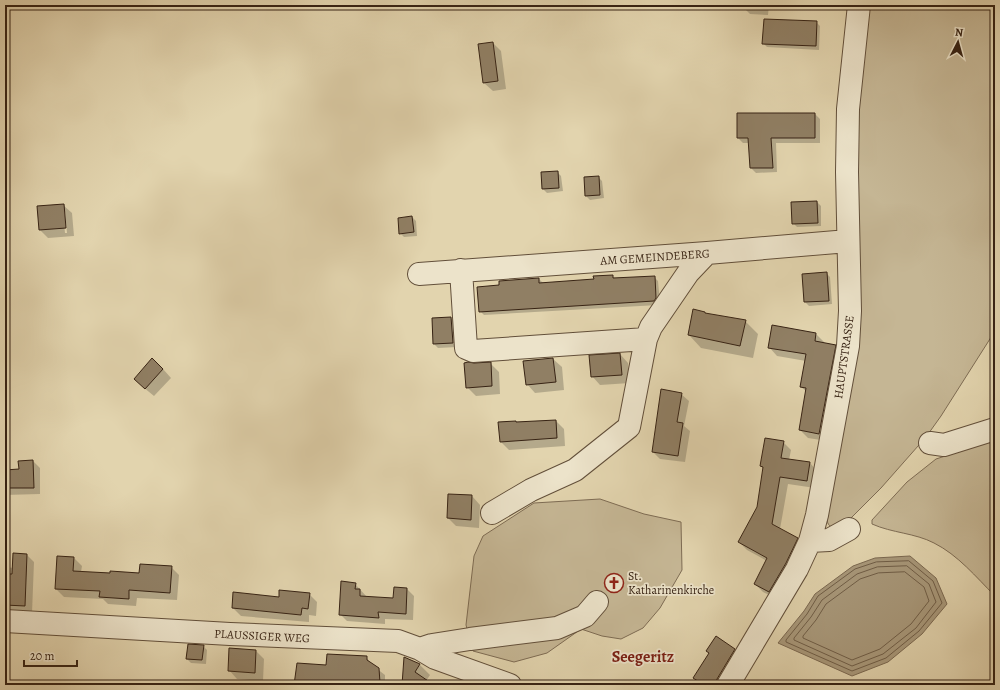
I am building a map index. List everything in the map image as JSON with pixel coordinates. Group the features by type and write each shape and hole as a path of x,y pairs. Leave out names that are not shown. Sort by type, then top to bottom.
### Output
{"street":[{"name":"HAUPTSTRASSE","path":"728,685 797,569 810,541 817,515 848,346 850,311 847,172 848,109 859,5"},
{"name":"AM GEMEINDEBERG","path":"419,274 848,241"},
{"path":"492,513 531,490 575,470 629,427 646,339 651,327 688,272 707,253"},
{"path":"461,270 466,348 473,351 646,339"},
{"path":"930,443 944,445 995,429"},
{"path":"810,541 829,540 849,529"},
{"path":"420,649 432,645 557,628 585,616 597,602"},
{"name":"PLAUSSIGER WEG","path":"5,621 230,634 398,641 420,649 435,658 510,685"}],"shaded area":[{"path":"868,5 995,5 995,331 926,437 881,488 846,523 836,529 828,524 827,516 856,123"},
{"path":"995,440 995,596 966,567 943,548 919,537 872,524 872,520 907,482 936,459"},
{"path":"600,499 644,514 681,522 682,570 660,608 643,628 621,639 602,636 581,629 547,653 514,662 473,651 466,625 474,556 483,536 534,503"}],"water":[{"path":"910,556 936,578 947,604 922,634 888,662 852,676 778,643 804,611 815,594 853,566 875,558"}],"building":[{"path":"764,19 817,21 816,46 762,44"},
{"path":"493,42 498,81 483,83 478,44"},
{"path":"737,113 815,113 815,138 771,138 773,168 750,168 748,138 737,138"},
{"path":"558,171 559,188 542,189 541,172"},
{"path":"599,176 600,195 585,196 584,177"},
{"path":"817,201 818,223 792,224 791,202"},
{"path":"64,204 66,228 39,230 37,206"},
{"path":"412,216 414,232 399,234 398,218"},
{"path":"827,272 829,301 804,302 802,274"},
{"path":"613,275 613,278 655,276 656,298 654,301 479,312 477,287 499,285 499,281 539,278 539,283 594,279 593,276"},
{"path":"693,309 705,313 746,320 740,346 688,335"},
{"path":"451,317 453,343 433,344 432,318"},
{"path":"772,325 816,333 815,341 836,345 819,434 799,430 806,388 800,387 806,354 768,348"},
{"path":"620,353 622,375 591,377 589,355"},
{"path":"152,358 163,369 145,389 134,379"},
{"path":"553,358 556,382 526,385 523,361"},
{"path":"491,362 492,386 466,388 464,363"},
{"path":"661,389 682,393 677,422 683,423 678,456 652,452"},
{"path":"556,420 557,438 500,442 498,422"},
{"path":"765,438 784,441 781,458 810,462 807,481 780,477 772,524 798,538 786,563 769,592 754,584 767,558 738,542 757,507 763,467 760,466"},
{"path":"33,460 34,488 5,488 5,470 19,469 18,461"},
{"path":"448,494 472,495 471,520 447,518"},
{"path":"13,553 27,554 25,606 5,605 5,574 12,574"},
{"path":"57,556 74,557 73,571 139,573 140,564 172,566 170,593 129,590 129,599 99,597 100,591 55,589"},
{"path":"341,581 356,583 355,589 360,589 360,596 393,598 394,587 407,588 406,614 378,612 379,618 339,615"},
{"path":"279,590 310,593 308,609 302,608 301,615 232,608 233,592 279,597"},
{"path":"716,636 735,649 715,685 704,685 693,678 709,653 706,651"},
{"path":"188,644 204,645 202,660 186,659"},
{"path":"229,648 256,650 255,673 228,671"},
{"path":"327,654 367,656 367,660 379,668 380,683 328,681 328,685 294,685 297,663 326,665"},
{"path":"404,657 420,664 415,672 434,685 402,685"}],"place":[{"name":"St. Katharinenkirche","path":"614,583"}],"district":[{"name":"Seegeritz","path":"643,656"}]}
